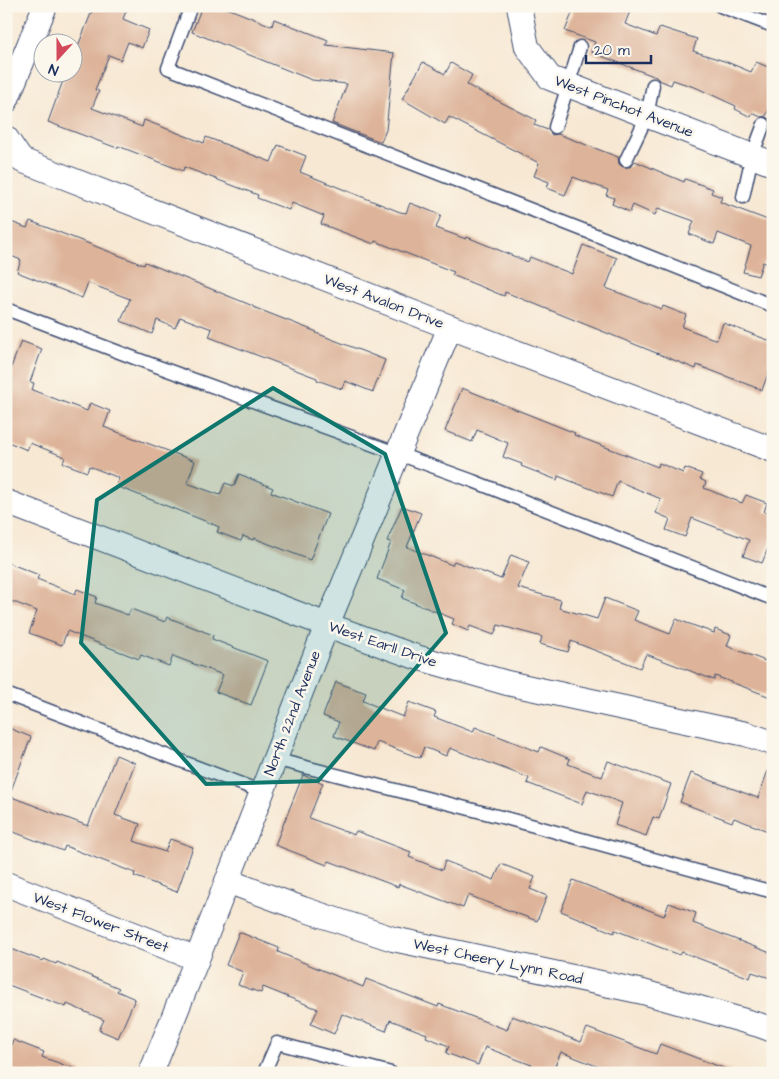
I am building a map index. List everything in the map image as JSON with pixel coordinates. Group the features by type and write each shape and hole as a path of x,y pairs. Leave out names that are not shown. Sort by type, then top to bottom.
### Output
{"street":[{"path":"6,101 45,6"},
{"name":"West Pinchot Avenue","path":"519,6 527,47 550,78 763,160"},
{"name":"West Avalon Drive","path":"6,138 21,160 773,450"},
{"name":"North 22nd Avenue","path":"151,1073 327,624 450,327"},
{"name":"West Earll Drive","path":"6,502 416,657 507,683 746,734 773,743"},
{"name":"West Cheery Lynn Road","path":"227,881 393,939 644,992 758,1024 773,1030"},
{"name":"West Flower Street","path":"6,884 197,959"}],"lane":[{"path":"191,6 168,68 773,306"},
{"path":"720,6 773,26"},
{"path":"556,127 580,47"},
{"path":"626,160 647,116 654,85"},
{"path":"743,197 763,160 764,124"},
{"path":"6,309 136,359 482,484 773,599"},
{"path":"6,694 262,792"},
{"path":"274,759 509,819 773,892"},
{"path":"264,1073 277,1043 391,1073"}],"highlighted area":[{"path":"273,388 385,454 446,633 318,781 206,784 81,643 97,500"}],"building":[{"path":"94,6 128,6 123,19 149,30 142,48 128,42 121,60 109,55 95,90 99,91 92,108 142,127 144,120 204,143 206,137 271,162 278,145 306,156 300,172 400,212 406,213 410,203 441,215 436,228 466,239 467,237 528,262 530,257 572,274 583,245 617,258 606,288 662,309 663,306 686,315 682,327 717,340 723,323 773,342 773,361 762,390 697,365 696,369 505,292 504,296 452,275 454,272 375,241 374,244 321,224 324,216 292,203 289,210 257,198 258,195 184,167 183,171 48,122 63,82 82,82 82,36"},
{"path":"202,6 222,6 272,26 274,19 328,40 326,45 394,53 386,130 381,142 332,123 347,84 312,80 192,32"},
{"path":"575,6 632,6 625,24 656,36 660,27 697,39 693,51 751,72 756,62 773,69 773,100 766,116 761,117 752,113 751,117 735,109 736,106 697,88 673,80 671,85 656,77 591,52 595,42 565,31"},
{"path":"423,62 445,74 451,63 472,75 467,85 536,120 534,125 548,130 552,135 558,134 618,157 619,164 623,167 630,167 635,161 684,182 685,179 713,189 711,193 722,197 720,202 773,222 773,266 763,262 758,276 743,272 751,246 718,233 714,244 689,234 694,221 658,208 655,215 633,205 630,212 612,204 614,198 606,195 608,190 573,177 565,195 547,188 549,182 534,176 539,163 449,117 445,124 402,99"},
{"path":"6,220 27,228 30,221 144,265 145,262 385,360 373,392 345,381 342,389 317,380 317,378 209,337 212,329 180,317 175,328 157,320 152,334 121,321 130,299 88,283 82,298 17,272 21,260 6,254"},
{"path":"21,341 42,349 30,382 34,383 32,390 87,411 90,403 110,411 104,427 195,461 187,483 220,495 225,483 234,486 239,474 273,488 271,492 328,514 310,560 254,538 253,540 243,536 241,541 217,532 219,527 116,486 119,478 89,466 87,472 63,463 65,457 30,443 27,450 6,441 6,381"},
{"path":"462,388 575,433 574,435 658,467 659,463 683,473 685,468 702,474 700,479 706,482 704,488 742,503 746,495 767,503 764,512 773,515 773,536 762,563 743,556 749,540 692,518 685,537 666,530 670,519 656,513 661,499 618,481 612,497 558,476 557,480 521,466 522,464 503,457 508,443 477,430 472,442 445,431"},
{"path":"402,506 421,513 407,547 452,565 454,561 501,579 511,555 529,562 518,588 561,600 559,608 597,619 605,598 638,611 634,620 670,634 676,619 714,633 715,629 731,635 727,646 773,664 773,698 715,676 714,680 646,654 640,668 571,641 568,652 540,644 542,637 498,625 494,635 470,626 468,631 452,624 454,619 402,598 405,590 377,579 391,542 387,541"},
{"path":"6,562 39,575 37,579 75,594 77,589 97,597 95,603 128,615 131,609 165,622 167,617 213,635 212,639 268,661 251,705 216,692 223,675 173,656 169,666 141,655 139,659 67,631 62,645 29,633 37,611 6,599"},
{"path":"336,682 366,693 363,701 403,717 409,702 436,712 434,717 473,732 475,727 539,752 541,747 570,759 568,764 602,777 608,761 671,784 659,819 653,817 646,836 615,825 622,803 587,790 582,804 527,783 529,778 450,748 446,756 424,747 420,758 377,742 374,751 334,736 339,722 323,716"},
{"path":"6,727 31,737 9,796 88,826 116,755 135,763 115,815 140,824 134,841 165,852 170,839 193,847 177,892 134,876 135,873 65,846 63,851 6,829"},
{"path":"771,762 773,763 773,833 734,818 732,822 680,802 691,773 758,798"},
{"path":"303,775 323,783 309,818 354,835 356,831 411,852 409,857 442,870 445,861 494,880 501,864 535,877 530,889 547,896 537,921 468,895 463,908 399,884 398,887 329,861 327,865 275,845"},
{"path":"573,880 664,916 669,903 696,913 693,923 773,954 773,979 752,972 750,978 682,952 680,955 615,930 614,933 561,911"},
{"path":"239,932 279,948 278,952 363,987 366,979 438,1007 439,1004 507,1030 512,1016 581,1042 587,1028 656,1054 660,1044 731,1071 731,1073 597,1073 599,1067 561,1052 552,1073 485,1047 478,1065 446,1053 449,1046 426,1037 427,1034 390,1020 386,1031 342,1014 334,1034 311,1024 318,1009 263,987 261,993 238,985 243,972 226,965"},
{"path":"6,947 43,961 44,959 56,964 57,962 119,988 117,991 135,999 118,1038 99,1030 104,1020 67,1004 66,1007 6,984"},
{"path":"13,1040 44,1052 42,1057 81,1071 81,1073 22,1073 6,1067 6,1057"}]}
